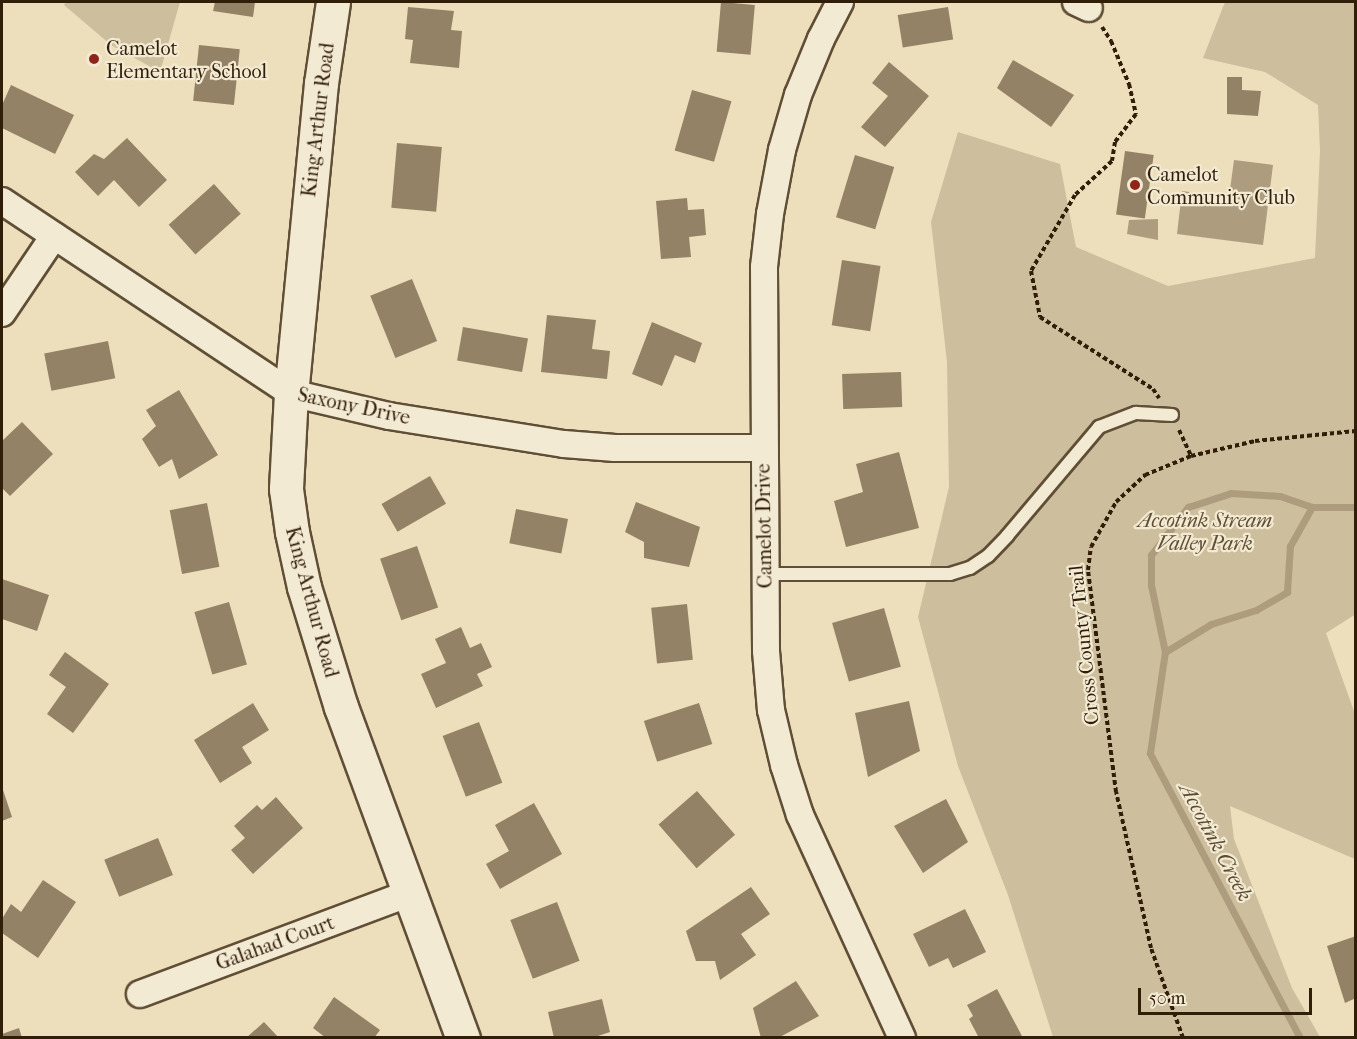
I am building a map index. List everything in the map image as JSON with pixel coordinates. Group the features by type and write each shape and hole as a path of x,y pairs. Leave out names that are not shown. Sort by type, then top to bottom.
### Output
{"street":[{"name":"King Arthur Road","path":"333,2 321,82 291,393 286,489 304,587 341,707 463,1038"},
{"name":"Camelot Drive","path":"840,2 821,39 798,95 782,150 770,214 764,267 763,448 766,651 771,710 783,765 800,815 902,1038"},
{"name":"Saxony Drive","path":"2,201 291,393 389,416 564,444 615,448 763,448"},
{"path":"2,313 54,236"},
{"name":"Galahad Court","path":"140,994 410,893"}],"lane":[{"path":"765,574 950,574 970,568 988,556 1007,536 1099,427 1136,413 1172,415"}],"path":[{"path":"1111,41 1129,84 1136,114 1115,142 1112,161 1075,195 1031,271 1040,317 1153,389 1172,415 1191,456"},
{"name":"Cross County Trail","path":"1183,1038 1151,948 1116,792 1088,570 1091,547 1116,502 1129,487 1145,475 1191,456 1255,441 1356,431"}],"green space":[{"path":"66,2 180,2 160,72 111,45 64,5"},
{"name":"Accotink Stream Valley Park","path":"1225,2 1355,2 1356,614 1326,633 1355,714 1355,859 1230,806 1234,839 1292,988 1320,1037 1053,1037 1008,895 958,766 918,617 949,487 947,362 931,222 958,132 1060,164 1076,247 1168,286 1315,258 1320,151 1318,105 1265,72 1203,58"}],"shaded area":[{"path":"1234,160 1273,165 1263,245 1177,234 1182,191 1229,197"},
{"path":"1158,219 1158,240 1127,234 1129,220"}],"building":[{"path":"215,2 255,2 253,17 213,11"},
{"path":"721,2 755,5 751,55 717,52"},
{"path":"408,7 454,11 451,30 462,31 459,68 410,63 413,40 405,39"},
{"path":"948,7 953,40 903,48 898,15"},
{"path":"199,45 240,49 234,105 193,101"},
{"path":"1013,60 1074,95 1051,127 997,88"},
{"path":"889,62 929,96 885,147 861,127 888,96 872,83"},
{"path":"1227,77 1242,77 1242,90 1261,91 1258,116 1227,114"},
{"path":"11,85 74,115 55,154 2,128 2,105"},
{"path":"692,90 731,101 714,162 675,151"},
{"path":"127,138 167,180 139,207 114,180 98,196 75,172 94,154 104,159"},
{"path":"397,143 442,147 436,212 391,208"},
{"name":"Camelot Community Club","path":"1125,151 1154,155 1145,218 1116,214"},
{"path":"855,155 894,167 875,229 836,217"},
{"path":"214,184 241,214 195,255 169,225"},
{"path":"687,198 688,210 704,209 706,235 689,237 691,257 661,259 656,201"},
{"path":"842,260 881,266 870,331 832,325"},
{"path":"412,279 437,341 395,358 370,296"},
{"path":"547,315 596,320 592,349 610,351 607,379 541,372"},
{"path":"652,322 702,343 695,363 675,355 662,386 632,374"},
{"path":"463,327 528,338 522,372 457,360"},
{"path":"108,341 115,378 51,391 44,353"},
{"path":"901,372 902,407 843,409 842,374"},
{"path":"179,390 218,455 179,479 172,459 159,467 142,439 156,426 146,410"},
{"path":"22,422 53,454 10,496 2,488 2,441"},
{"path":"899,452 919,528 846,547 834,501 863,492 856,464"},
{"path":"430,476 446,504 398,532 382,504"},
{"path":"636,502 700,527 689,567 644,558 644,542 625,532"},
{"path":"207,503 219,567 182,574 170,510"},
{"path":"516,509 568,519 561,553 509,543"},
{"path":"417,546 438,607 401,620 380,559"},
{"path":"2,579 49,595 37,631 2,619"},
{"path":"229,602 247,664 212,674 194,612"},
{"path":"687,604 693,660 657,663 651,608"},
{"path":"884,608 901,667 849,682 832,623"},
{"path":"461,627 470,648 481,643 492,667 477,674 483,686 436,708 421,674 446,663 435,639"},
{"path":"65,652 109,684 73,733 47,714 66,687 49,675"},
{"path":"909,701 920,751 868,777 855,713"},
{"path":"253,703 269,730 242,747 252,763 220,783 194,740"},
{"path":"699,703 712,744 657,762 644,721"},
{"path":"479,722 502,783 466,797 443,736"},
{"path":"2,787 12,817 2,821"},
{"path":"697,791 735,835 697,868 659,824"},
{"path":"276,797 303,828 253,874 231,850 245,838 234,826 257,805 262,810"},
{"path":"946,799 968,842 923,873 894,826"},
{"path":"534,803 562,854 500,889 486,864 509,851 495,825"},
{"path":"158,838 173,875 119,897 104,860"},
{"path":"43,880 76,902 38,958 2,933 2,919 11,904 21,912"},
{"path":"751,887 770,914 741,934 756,955 720,980 715,961 696,961 686,931"},
{"path":"557,902 580,961 533,979 510,920"},
{"path":"965,909 986,952 953,968 948,958 929,967 913,934"},
{"path":"1356,936 1356,998 1345,1003 1327,946"},
{"path":"796,981 819,1016 778,1038 761,1038 753,1008"},
{"path":"997,989 1023,1038 979,1038 969,1019 973,1016 967,1005"},
{"path":"334,997 380,1030 374,1038 326,1038 313,1028"},
{"path":"602,999 610,1032 592,1038 554,1038 548,1012"},
{"path":"264,1022 279,1038 246,1038"},
{"path":"19,1028 22,1038 2,1038 2,1034"}],"waterway":[{"name":"Accotink Creek","path":"1165,652 1151,585 1151,555 1188,507 1231,493 1280,496 1312,507"},
{"name":"Accotink Creek","path":"1300,1038 1150,753 1165,652 1211,624 1256,610 1287,592 1290,546 1312,507 1356,507"}],"place":[{"name":"Camelot Elementary School","path":"94,59"},
{"name":"Camelot Community Club","path":"1135,185"}]}
